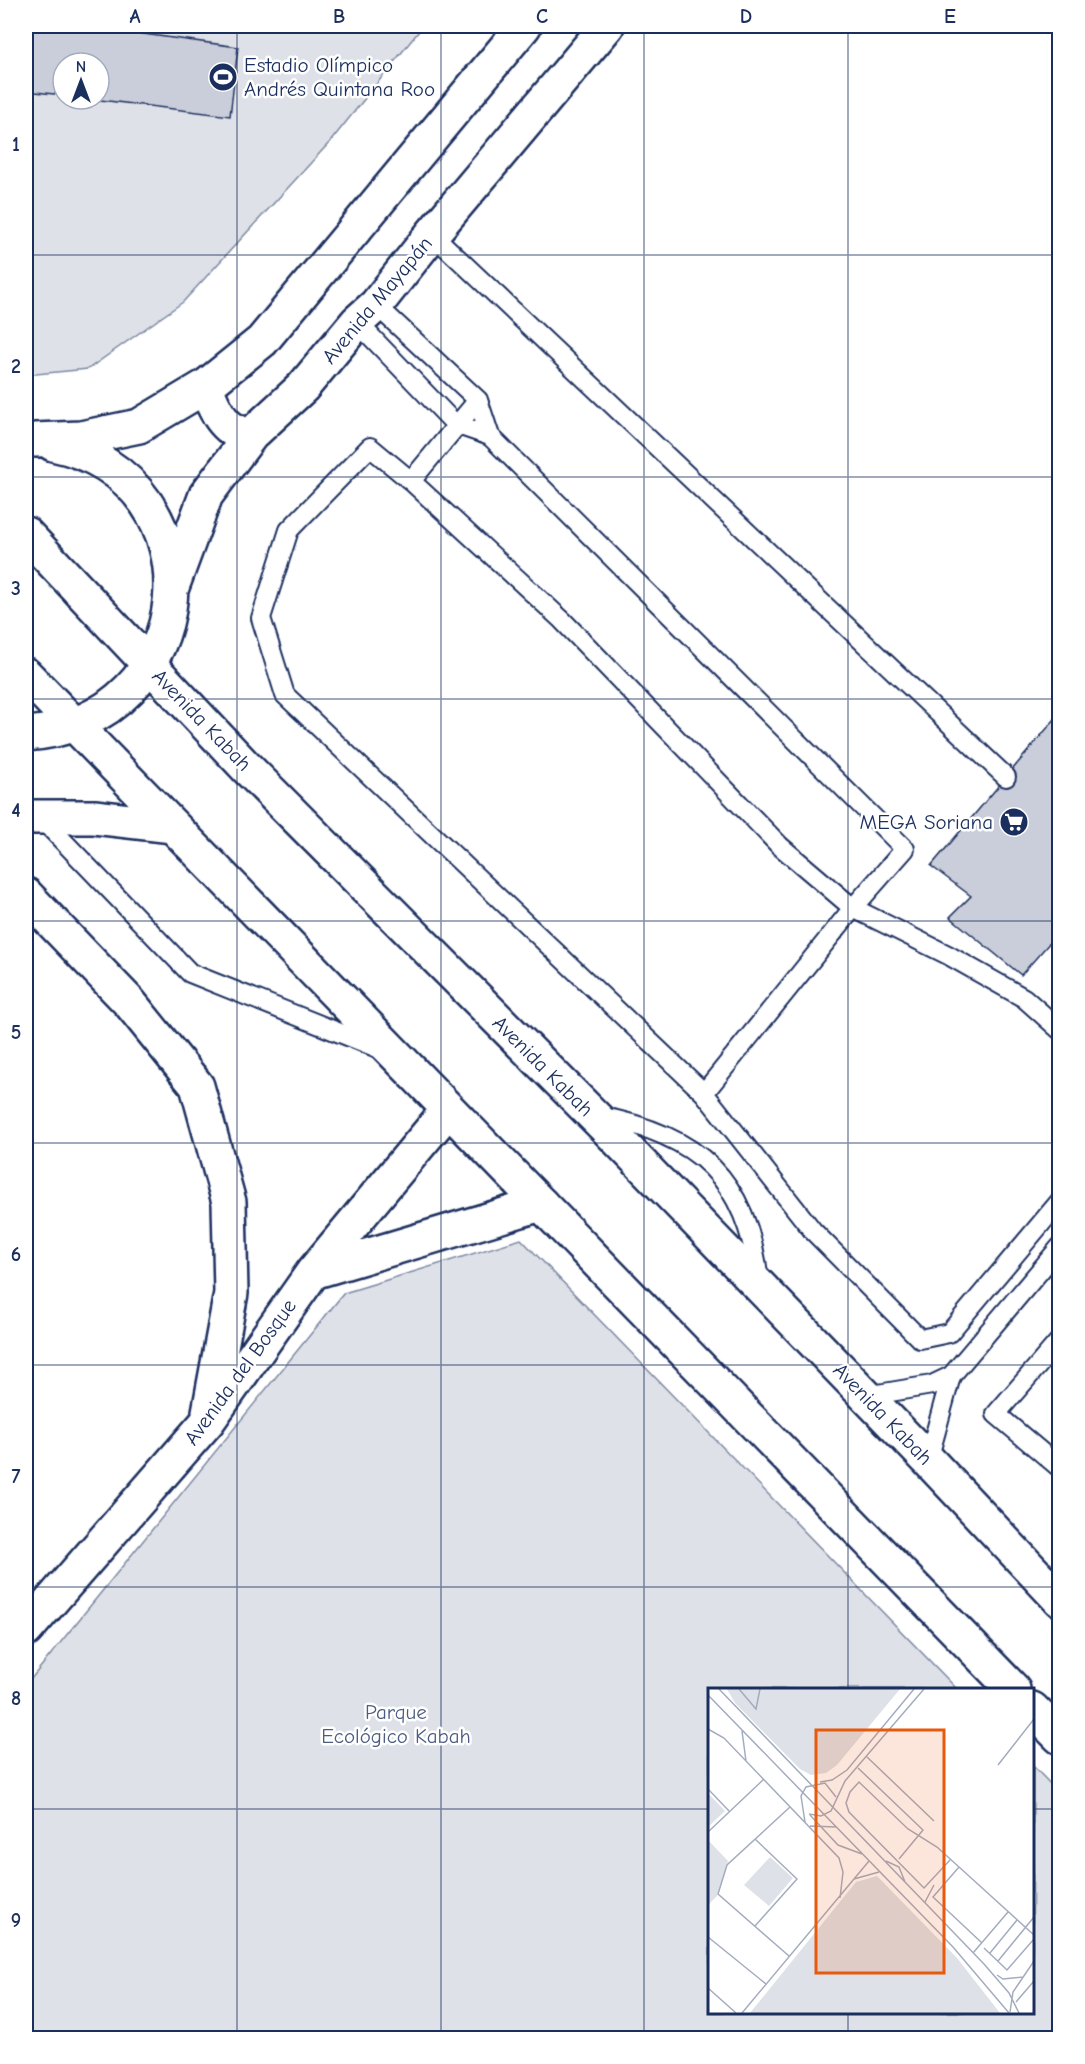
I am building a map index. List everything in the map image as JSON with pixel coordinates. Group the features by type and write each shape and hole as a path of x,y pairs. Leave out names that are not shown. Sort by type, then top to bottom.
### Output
{"street":[{"path":"30,440 81,438 139,426 206,386 262,340 524,26"},
{"name":"Avenida Mayapán","path":"172,587 206,495 251,435 303,387 606,26"},
{"path":"206,386 210,400 225,423 240,435 251,435"},
{"path":"26,734 48,733 73,726 104,712 129,691 150,666 166,628 172,587 166,543 146,503 116,471 78,449 30,440"},
{"name":"Avenida Kabah","path":"26,534 246,767 592,1115 928,1460 1059,1600"},
{"path":"26,675 73,726 1012,1688"},
{"path":"30,812 173,826"},
{"path":"26,895 130,1004 197,1086 229,1202 231,1293 208,1421"},
{"name":"Avenida del Bosque","path":"26,1630 208,1421 313,1272 448,1110"},
{"path":"313,1272 541,1204"},
{"path":"1034,1711 1059,1737"}],"lane":[{"path":"432,234 1006,777"},
{"path":"367,313 478,400 490,436"},
{"path":"367,313 455,424 490,436 905,849 853,908 704,1093"},
{"path":"411,481 455,424 478,400"},
{"path":"1059,1030 1024,998 948,955 853,908 780,846 562,620 411,481 370,447 289,530 261,618 285,695 704,1093 813,1231 920,1339 949,1333 1059,1201"},
{"path":"30,812 190,973 396,1056"},
{"path":"592,1115 654,1130 680,1142 708,1163 730,1190 747,1218 755,1246 760,1290"},
{"path":"866,1396 932,1385 951,1376 1059,1248"},
{"path":"1059,1340 996,1414 1059,1468"},
{"path":"928,1460 951,1376"}],"green space":[{"path":"26,26 423,26 330,142 183,302 88,369 26,375"},
{"name":"Parque Ecológico Kabah","path":"521,1239 956,1688 708,1688 708,2013 1034,2013 1034,1767 1059,1793 1059,2038 26,2038 26,1685 344,1293"}],"building":[{"path":"26,26 85,26 238,47 230,116 111,101 111,51 51,51 51,94 26,91"},
{"name":"MEGA Soriana","path":"1060,713 1060,931 1021,975 950,917 971,896 931,866"}],"place":[{"name":"Estadio Olímpico Andrés Quintana Roo","path":"223,77"},
{"name":"MEGA Soriana","path":"1014,822"}]}
